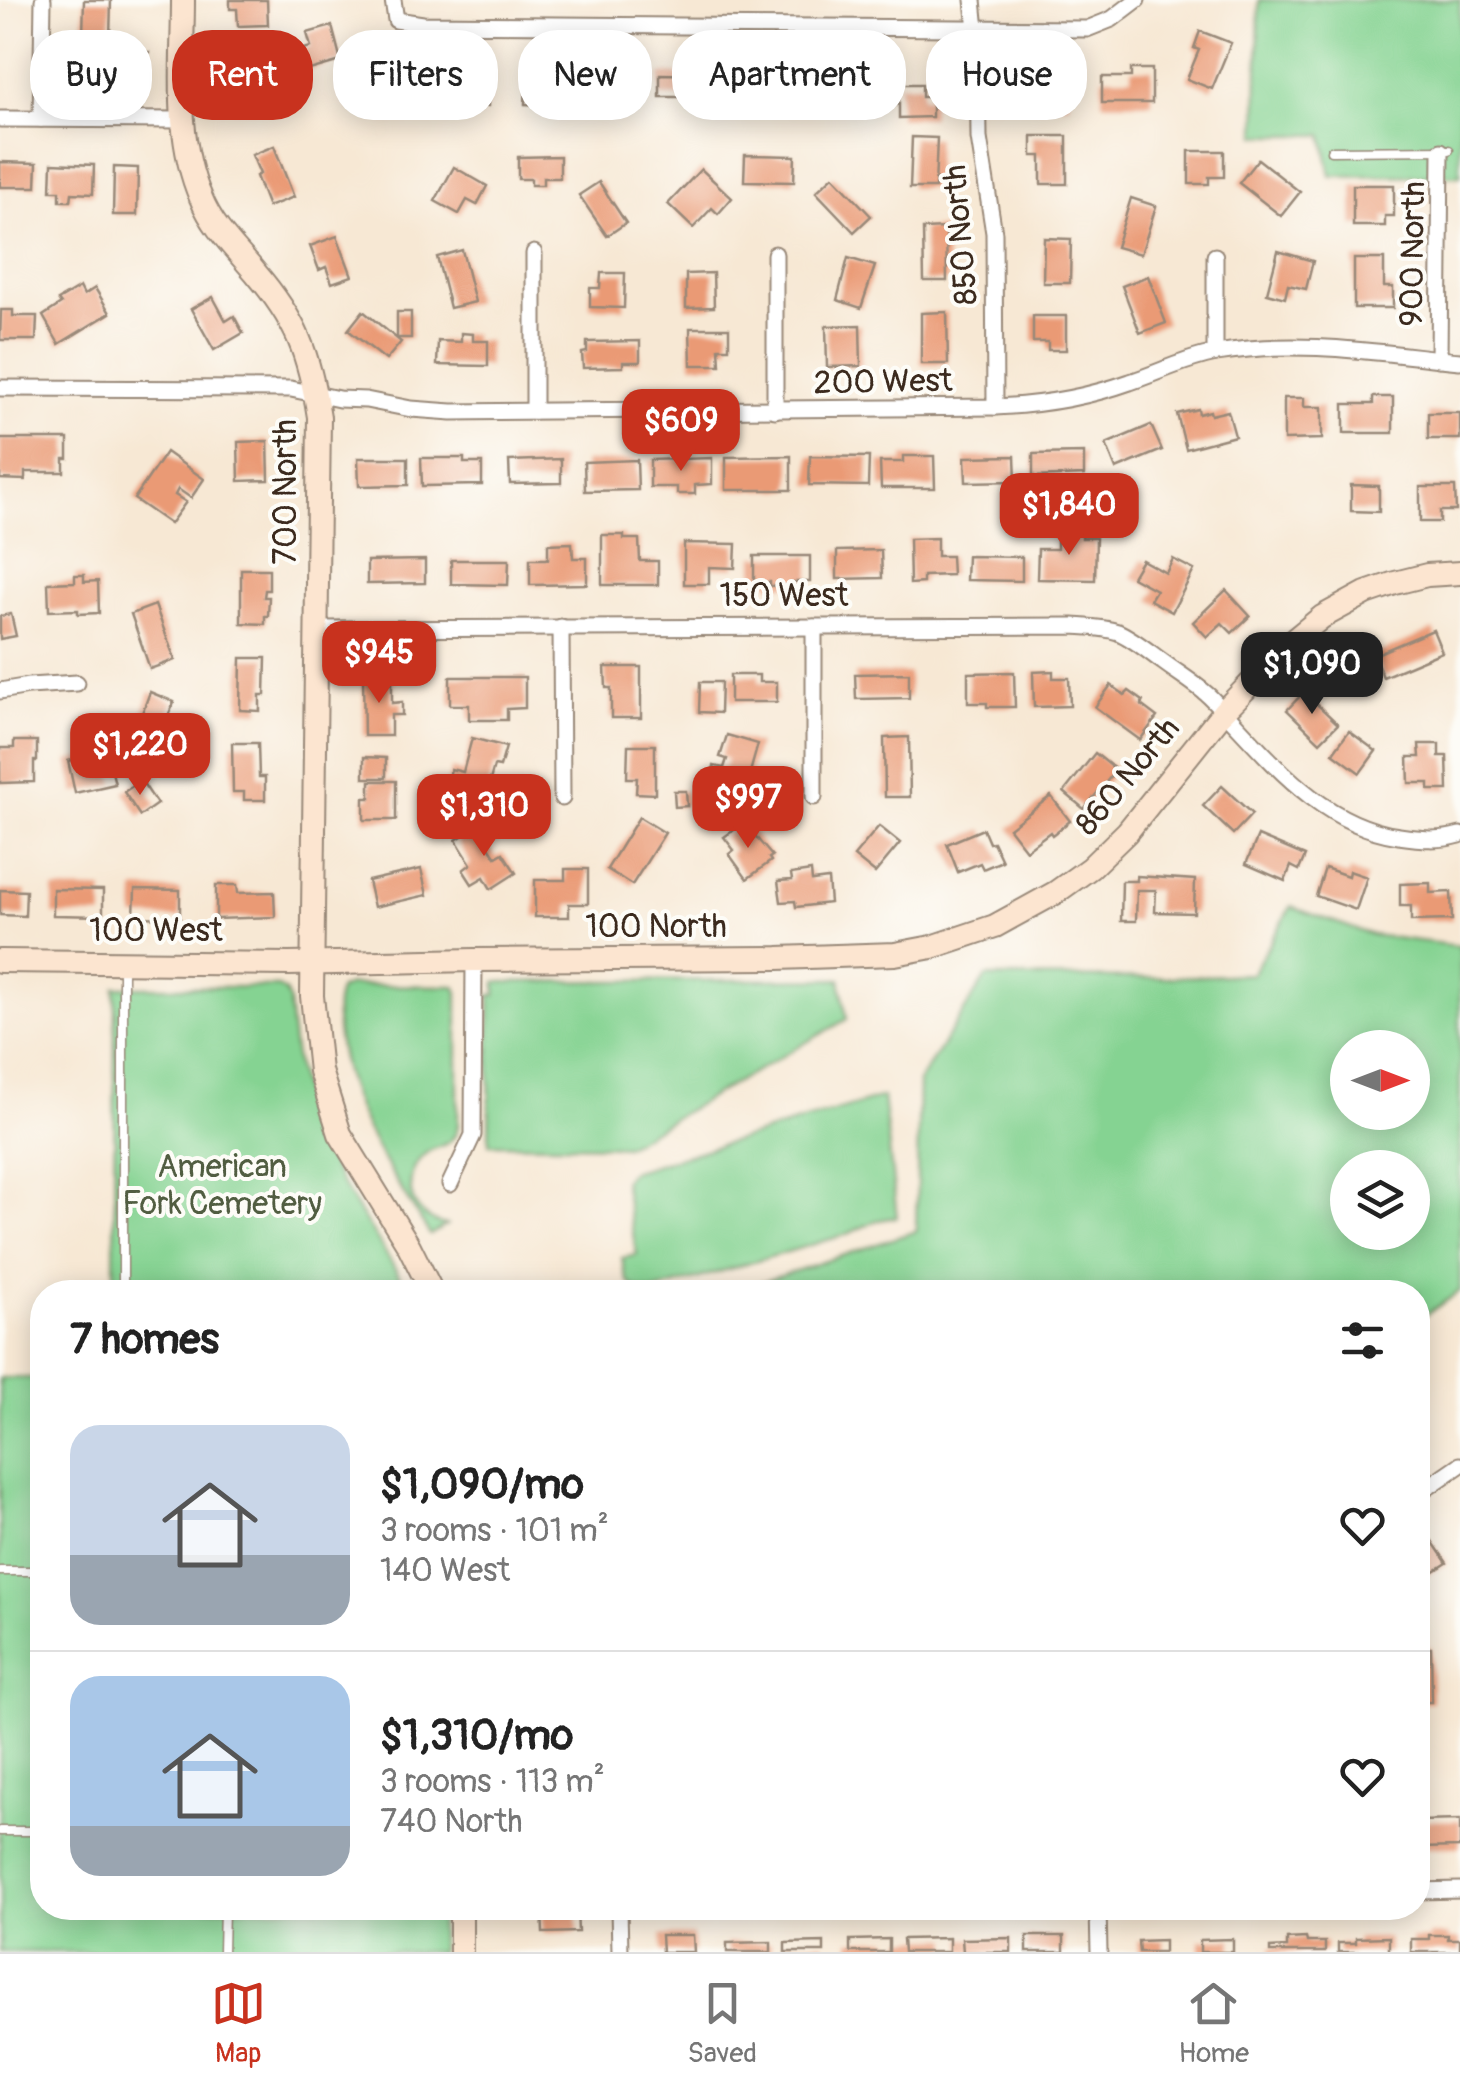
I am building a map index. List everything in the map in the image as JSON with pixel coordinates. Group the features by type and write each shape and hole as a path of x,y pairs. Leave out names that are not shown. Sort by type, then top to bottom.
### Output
{"street":[{"path":"42,0 42,30"},
{"name":"700 North","path":"182,0 182,30"},
{"path":"393,0 396,20 423,24 1087,29 1112,19 1137,0"},
{"name":"850 North","path":"972,0 978,49 979,138 994,233 995,406"},
{"path":"0,119 30,119"},
{"name":"700 North","path":"183,120 188,161 202,201 226,241 282,305 305,350 315,394 319,417 312,963 316,1051 331,1110 352,1155 426,1280"},
{"name":"900 North","path":"1438,359 1445,151"},
{"path":"534,254 534,412"},
{"path":"775,254 775,410"},
{"path":"1215,354 1216,256"},
{"name":"200 West","path":"0,388 291,389 432,412 995,406 1077,398 1215,354 1294,347 1460,361"},
{"name":"860 North","path":"995,926 1055,893 1090,868 1127,832 1223,712 1289,644 1322,617 1366,593 1395,583 1460,572"},
{"path":"562,627 562,798"},
{"path":"814,627 814,797"},
{"name":"150 West","path":"318,629 1100,628 1120,632 1136,642 1210,697 1312,799 1349,822 1410,838 1460,835"},
{"path":"0,691 76,683"},
{"name":"100 North","path":"312,963 844,957 932,947 995,926"},
{"path":"450,1184 474,1134 474,960"},
{"name":"100 West","path":"0,962 312,963"},
{"path":"1430,1486 1460,1465"},
{"path":"1430,1891 1460,1890"},
{"path":"461,1920 461,1952"},
{"path":"619,1920 620,1952"},
{"path":"1098,1920 1099,1952"}],"lane":[{"path":"1331,151 1445,151"},
{"path":"123,962 123,1280"},
{"path":"0,1571 30,1571"},
{"path":"0,1831 30,1832"},
{"path":"223,1952 224,1920"}],"green space":[{"path":"1259,0 1460,0 1460,175 1331,176 1323,135 1257,135"},
{"path":"1291,907 1372,935 1460,946 1460,1291 1430,1312 1430,1280 768,1280 916,1231 919,1081 986,977 1252,974"},
{"path":"840,979 847,1019 625,1146 489,1144 490,995 496,995 496,982"},
{"name":"American Fork Cemetery","path":"349,985 455,986 458,992 458,1126 451,1140 418,1161 411,1181 417,1207 446,1225 430,1235 372,1140 351,1091 336,1012 340,989"},
{"name":"American Fork Cemetery","path":"115,987 278,987 285,991 297,1070 309,1115 339,1179 401,1280 114,1280"},
{"path":"883,1097 897,1217 693,1280 628,1280 622,1258 637,1255 623,1181 630,1172"},
{"path":"0,1378 30,1378 30,1920 440,1920 440,1952 0,1952"}],"building":[{"path":"84,0 111,0 110,30 83,30"},
{"path":"230,0 267,0 268,25 238,26 237,9 230,9"},
{"path":"332,26 333,63 313,69 313,31"},
{"path":"1200,31 1231,43 1212,89 1187,79 1199,50 1194,48"},
{"path":"1131,69 1152,69 1152,103 1102,103 1102,77 1131,77"},
{"path":"660,74 672,74 672,97 660,97"},
{"path":"906,84 922,84 926,117 906,118"},
{"path":"1032,136 1067,136 1067,184 1041,184 1041,156 1032,156"},
{"path":"912,137 937,138 935,188 910,188"},
{"path":"274,146 294,197 268,207 252,155"},
{"path":"1189,151 1224,151 1224,177 1209,177 1209,184 1189,184"},
{"path":"745,155 795,156 794,182 744,181"},
{"path":"560,156 560,178 543,178 543,185 531,185 531,179 518,179 518,157"},
{"path":"1258,159 1300,192 1281,216 1239,183"},
{"path":"0,162 37,163 36,187 0,187"},
{"path":"52,163 94,165 93,194 72,193 71,201 60,201 60,191 51,191"},
{"path":"114,167 138,168 137,215 113,215"},
{"path":"454,167 487,186 477,205 467,200 459,214 435,201"},
{"path":"701,169 732,198 718,214 712,208 693,228 668,204"},
{"path":"833,176 871,216 854,232 816,192"},
{"path":"599,182 626,223 607,236 579,195"},
{"path":"1353,185 1394,185 1394,216 1385,216 1385,226 1353,226"},
{"path":"1131,198 1156,206 1141,254 1116,247"},
{"path":"946,228 947,281 924,281 923,229"},
{"path":"337,236 352,276 332,283 326,267 319,270 310,246"},
{"path":"1044,238 1071,239 1070,283 1043,283"},
{"path":"462,250 475,302 450,308 437,257"},
{"path":"1278,251 1313,261 1306,289 1288,285 1285,298 1267,293"},
{"path":"848,258 875,266 861,308 837,300"},
{"path":"1354,259 1384,259 1384,287 1393,287 1393,308 1354,308"},
{"path":"601,273 625,273 624,308 590,307 590,288 600,288"},
{"path":"713,273 714,307 686,308 686,274"},
{"path":"1148,276 1166,323 1140,333 1122,286"},
{"path":"80,287 84,295 95,288 110,313 59,344 43,316 61,304 58,300"},
{"path":"213,297 226,321 234,316 243,333 214,350 191,309"},
{"path":"1,310 13,310 13,316 37,316 36,340 0,340"},
{"path":"363,311 401,342 386,360 348,330"},
{"path":"397,312 411,312 411,338 397,338"},
{"path":"947,312 948,364 921,364 921,313"},
{"path":"1033,316 1066,316 1066,350 1048,350 1048,342 1033,342"},
{"path":"860,325 861,366 827,367 826,326"},
{"path":"690,328 729,328 729,348 719,348 720,365 691,365"},
{"path":"461,333 473,334 473,341 488,341 488,366 437,365 438,341 461,342"},
{"path":"640,341 640,362 623,362 623,367 583,368 582,353 587,352 587,342"},
{"path":"1373,397 1393,397 1393,433 1344,433 1344,404 1373,404"},
{"path":"1284,398 1304,398 1304,407 1322,407 1322,439 1284,440"},
{"path":"1198,409 1199,414 1210,411 1211,415 1228,411 1235,436 1186,449 1177,414"},
{"path":"1428,413 1460,413 1460,439 1428,439"},
{"path":"1151,425 1162,450 1116,469 1106,444"},
{"path":"0,439 68,439 64,472 25,472 25,480 0,479"},
{"path":"268,441 269,480 239,481 238,442"},
{"path":"166,452 204,479 191,498 178,489 175,495 186,502 170,524 134,499"},
{"path":"1084,453 1084,475 1033,477 1033,454"},
{"path":"791,456 791,490 726,490 726,457"},
{"path":"810,456 869,457 868,486 809,485"},
{"path":"903,456 934,456 935,488 881,488 880,462 903,462"},
{"path":"1015,456 1016,481 966,482 965,457"},
{"path":"358,458 408,458 408,485 359,486"},
{"path":"421,458 464,458 464,463 482,463 482,485 422,486"},
{"path":"712,458 712,484 695,485 695,494 677,494 677,487 650,487 650,460"},
{"path":"561,459 561,483 510,484 509,461"},
{"path":"637,460 638,490 585,491 584,462"},
{"path":"1351,485 1379,486 1379,512 1351,511"},
{"path":"1420,487 1455,487 1456,511 1440,511 1440,522 1420,522"},
{"path":"1057,530 1082,530 1082,538 1096,538 1095,580 1037,579 1038,549 1057,549"},
{"path":"602,535 639,539 640,561 658,561 658,585 602,585"},
{"path":"937,538 937,556 951,556 952,575 923,576 923,583 910,584 909,539"},
{"path":"572,543 573,558 587,558 587,584 530,585 530,559 548,559 548,544"},
{"path":"684,543 736,544 735,568 709,567 709,584 684,584"},
{"path":"881,550 882,578 837,579 837,551"},
{"path":"754,556 810,556 810,582 770,586 770,582 754,582"},
{"path":"967,556 1022,557 1022,581 966,580"},
{"path":"1173,559 1194,570 1172,612 1150,600 1156,590 1132,577 1142,560 1166,573"},
{"path":"425,560 425,583 367,584 367,561"},
{"path":"451,560 509,560 508,585 451,584"},
{"path":"241,569 269,569 265,624 241,623"},
{"path":"75,575 84,575 84,582 98,581 99,613 49,611 48,583 75,582"},
{"path":"1226,590 1250,616 1232,633 1222,623 1207,637 1193,622"},
{"path":"155,605 175,660 150,669 131,614"},
{"path":"11,614 16,636 0,639 0,616"},
{"path":"1433,630 1442,652 1383,677 1374,655"},
{"path":"241,658 266,658 265,695 260,695 260,711 240,710"},
{"path":"605,667 641,667 641,718 611,718 611,688 606,688"},
{"path":"1053,671 1053,678 1069,678 1070,706 1034,707 1033,672"},
{"path":"1014,672 1015,707 968,703 968,673"},
{"path":"909,673 909,698 856,699 855,674"},
{"path":"730,675 759,675 759,682 777,682 777,702 730,702"},
{"path":"363,677 392,677 392,703 402,702 402,715 391,715 391,736 364,736"},
{"path":"450,677 525,677 525,708 507,709 507,720 469,720 469,705 450,705"},
{"path":"700,682 721,682 720,713 699,712"},
{"path":"1111,685 1125,695 1129,691 1157,717 1140,740 1095,707"},
{"path":"150,692 174,702 155,746 133,737"},
{"path":"1304,692 1338,724 1320,742 1287,710"},
{"path":"1349,731 1376,751 1360,773 1333,753"},
{"path":"727,735 758,744 738,799 717,793 720,784 710,781 714,766 724,768 727,759 720,757"},
{"path":"909,737 910,797 885,797 884,738"},
{"path":"472,738 506,747 500,767 494,766 484,802 463,797 465,789 447,784 451,769 463,772"},
{"path":"14,741 37,741 34,782 0,783 0,748 14,748"},
{"path":"232,743 258,743 259,777 265,777 265,800 244,800 244,792 233,792"},
{"path":"1419,744 1439,744 1439,756 1447,756 1448,790 1429,790 1429,783 1409,783 1408,757 1420,757"},
{"path":"628,745 655,745 655,794 636,793 637,778 627,778"},
{"path":"106,747 115,784 75,793 68,761"},
{"path":"1095,753 1116,770 1084,809 1064,792"},
{"path":"364,757 386,758 386,778 364,778"},
{"path":"141,780 157,804 140,816 124,792"},
{"path":"370,781 396,781 396,820 364,820 364,798 370,798"},
{"path":"1222,786 1252,814 1233,834 1203,806"},
{"path":"674,791 686,791 687,806 675,807"},
{"path":"1051,796 1070,821 1026,850 1009,828"},
{"path":"639,817 665,833 632,885 607,869"},
{"path":"482,823 491,837 485,841 496,857 503,853 516,873 491,889 484,877 472,884 463,870 471,864 456,840"},
{"path":"744,823 772,856 771,861 747,879 729,854 734,850 724,837"},
{"path":"879,826 900,843 875,873 854,856"},
{"path":"983,829 1002,861 983,869 980,863 958,872 947,844"},
{"path":"1258,836 1305,856 1299,870 1291,866 1285,881 1246,864"},
{"path":"1325,868 1348,876 1349,871 1367,877 1356,910 1316,896"},
{"path":"421,869 427,895 374,907 368,881"},
{"path":"565,869 588,869 588,904 569,904 569,917 535,917 535,880 565,880"},
{"path":"811,871 812,881 828,879 830,903 796,907 795,901 781,902 778,881 792,880 791,874"},
{"path":"1137,876 1195,880 1194,913 1155,912 1156,890 1137,890 1136,921 1121,921 1122,881 1137,881"},
{"path":"1430,883 1430,893 1451,892 1452,920 1411,921 1411,906 1400,906 1400,884"},
{"path":"216,885 237,885 238,893 274,892 275,917 216,919"},
{"path":"53,889 103,890 103,916 53,915"},
{"path":"135,889 180,890 180,918 134,917"},
{"path":"0,890 26,891 25,916 0,915"},
{"path":"1430,1538 1447,1563 1430,1574"},
{"path":"1430,1647 1431,1647 1430,1702"},
{"path":"1460,1820 1460,1847 1430,1848 1430,1821"},
{"path":"542,1920 578,1920 578,1932 543,1933"},
{"path":"661,1935 693,1935 694,1952 662,1952"},
{"path":"1429,1935 1460,1939 1460,1952 1411,1952 1411,1939 1429,1939"},
{"path":"1027,1936 1064,1936 1064,1952 1027,1952"},
{"path":"1389,1937 1389,1952 1338,1952 1338,1943"},
{"path":"949,1938 949,1952 904,1952 903,1939"},
{"path":"1011,1938 1011,1952 963,1952 962,1939"},
{"path":"1306,1938 1307,1942 1325,1942 1325,1952 1270,1952 1270,1948 1287,1947 1287,1939"},
{"path":"889,1939 889,1952 850,1952 850,1940"},
{"path":"1233,1939 1233,1952 1200,1952 1200,1940"},
{"path":"1164,1940 1164,1952 1139,1952 1138,1941"},
{"path":"771,1942 771,1952 727,1952 727,1943"},
{"path":"824,1942 824,1952 785,1952 785,1943"}]}
